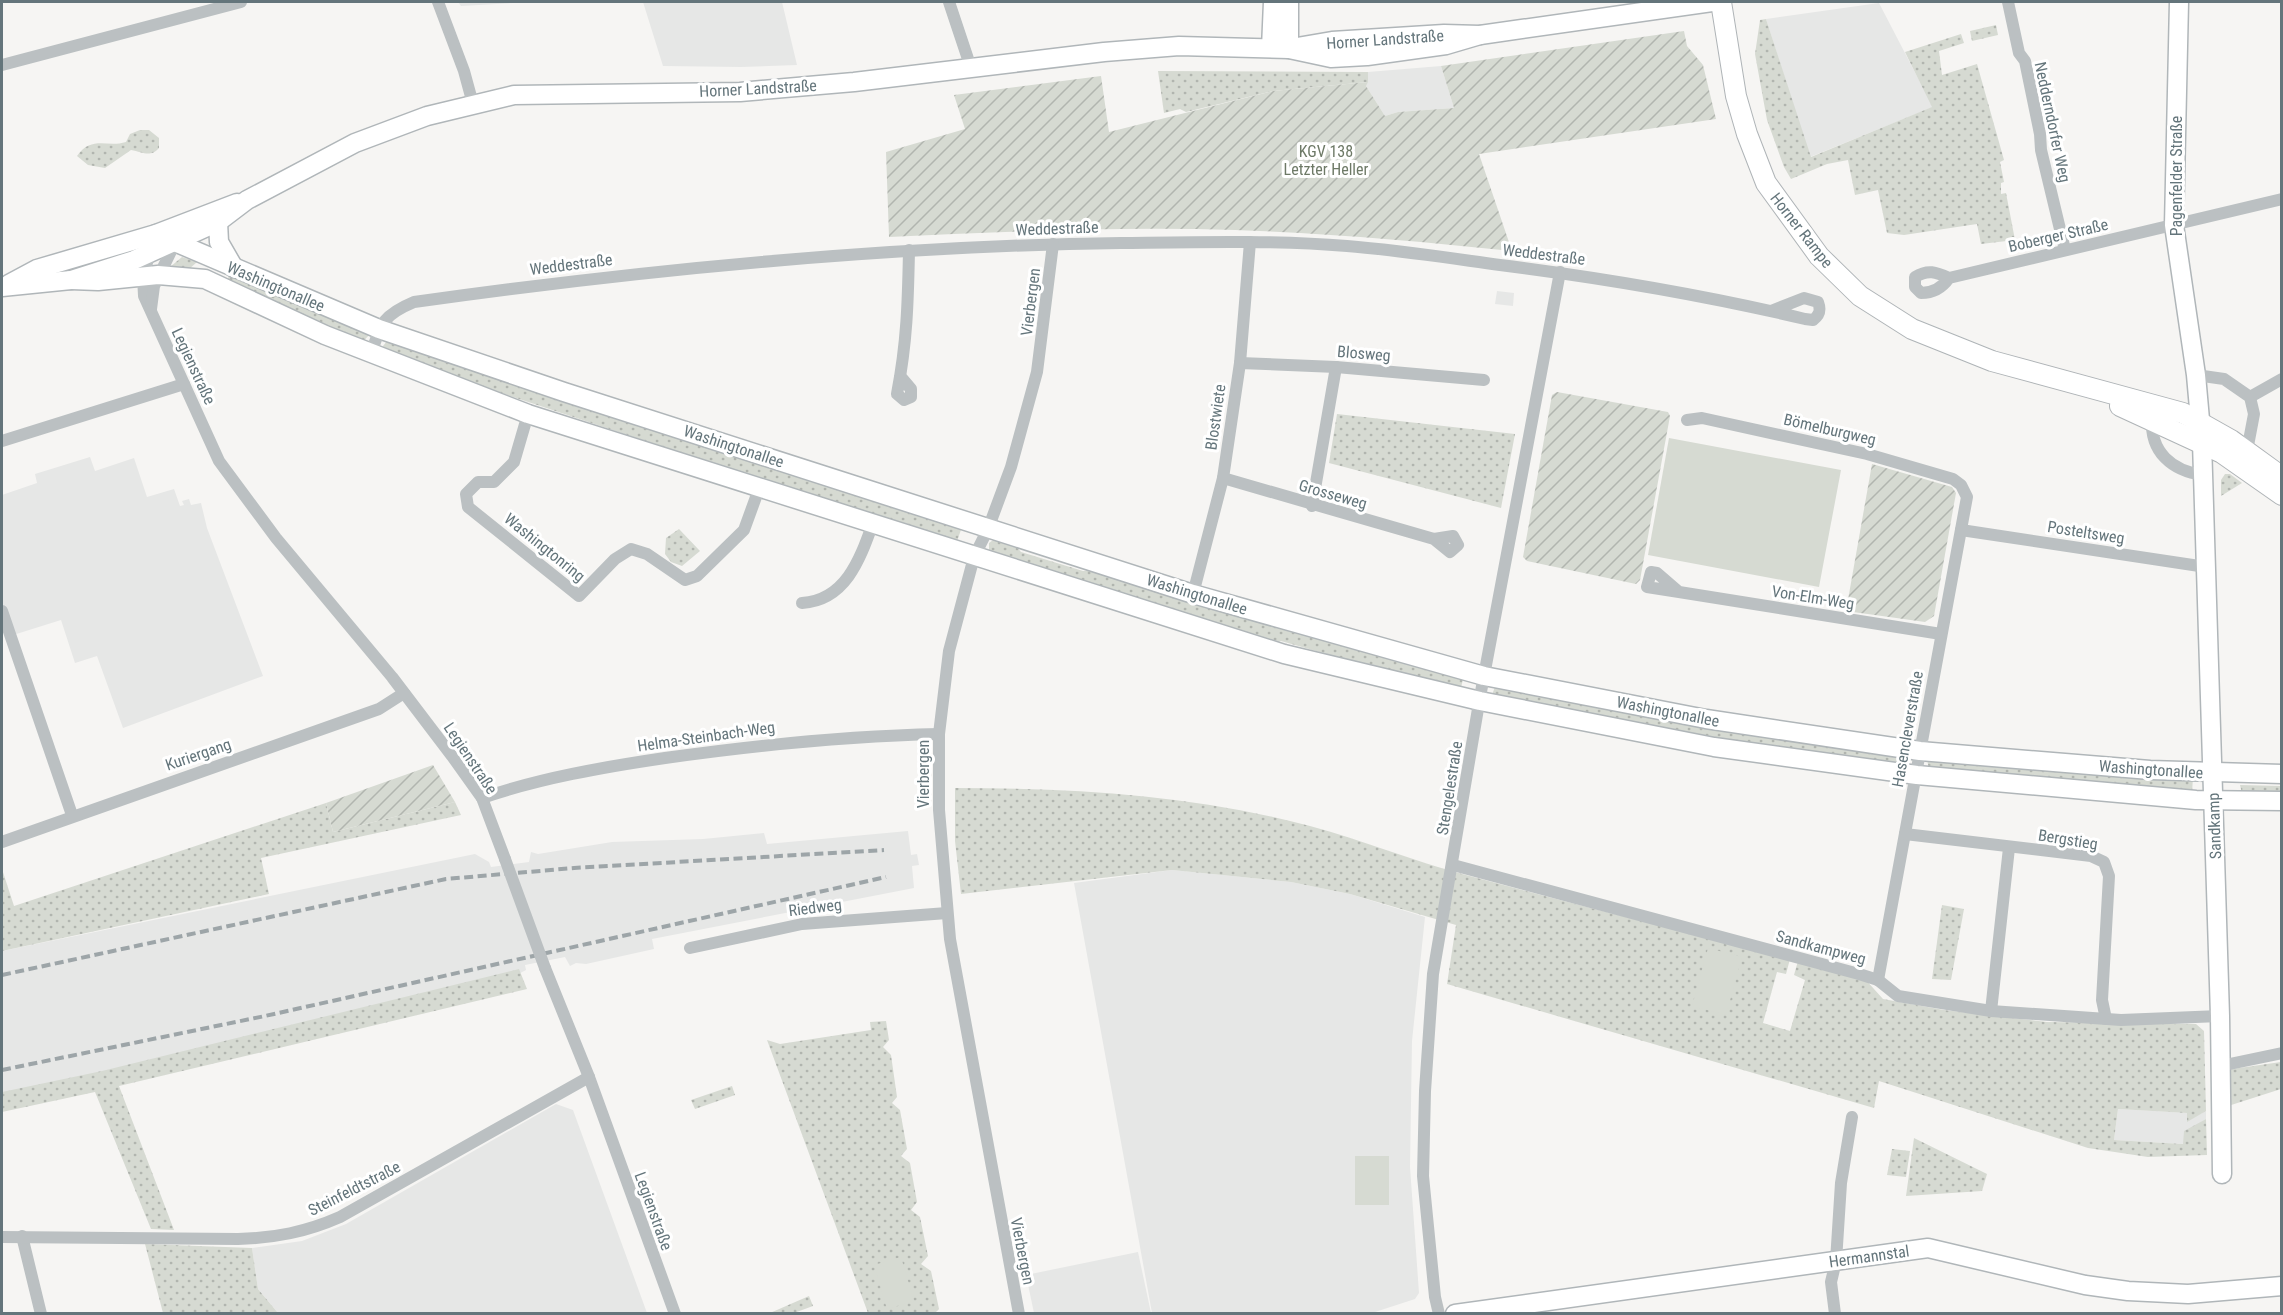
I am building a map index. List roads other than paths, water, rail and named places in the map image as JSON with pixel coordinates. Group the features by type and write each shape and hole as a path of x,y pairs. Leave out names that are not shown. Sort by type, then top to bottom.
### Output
{"main road":[{"name":"Horner Rampe","path":"1721,2 1723,26 1736,96 1747,134 1766,183 1820,256 1860,296 1894,318 1937,341 1992,361 2071,385 2162,406 2200,422 2247,451 2282,477"},
{"name":"Horner Rampe","path":"2071,385 2202,442 2241,465 2282,495"}],"street":[{"path":"2,65 241,2"},
{"path":"438,2 464,71 473,104"},
{"path":"950,2 971,68"},
{"path":"1271,48 1273,2"},
{"path":"1289,2 1290,49"},
{"name":"Horner Landstraße","path":"71,280 150,254 175,243 218,222 247,200 355,143 428,116 514,95 740,92 1156,48 1207,46 1271,48 1290,49 1331,58 1367,56 1446,45 1480,35 1712,2"},
{"name":"Nedderndorfer Weg","path":"2008,2 2019,53 2025,61 2040,134 2041,150 2065,250"},
{"name":"Pagenfelder Straße","path":"2179,2 2174,225 2196,375 2200,422"},
{"name":"Boberger Straße","path":"1949,278 2282,199"},
{"name":"Horner Landstraße","path":"3,287 37,269 156,234 213,210 247,200"},
{"path":"218,222 219,242 234,268"},
{"name":"Washingtonallee","path":"156,234 379,329 564,392 1193,594 1484,676 1706,719 1920,751 2213,773 2282,774"},
{"name":"Legienstraße","path":"156,234 142,276 144,296 219,461 276,538 404,693 482,798 545,968 589,1077 675,1314"},
{"name":"Weddestraße","path":"371,354 379,329 392,311 414,302 665,269 909,250 1053,244 1250,242 1347,246 1560,272 1695,294 1771,311"},
{"name":"Blostwiete","path":"1193,594 1223,478 1240,363 1250,242"},
{"name":"Legienstraße","path":"142,276 175,243"},
{"name":"Vierbergen","path":"1019,1314 966,1034 947,913 939,810 939,734 949,651 974,557 988,529 1011,467 1037,372 1053,244"},
{"path":"900,376 908,326 909,250"},
{"name":"Stengelestraße","path":"1440,1314 1434,1287 1423,1176 1425,1091 1433,974 1484,676 1560,272"},
{"name":"Washingtonallee","path":"71,280 142,276 205,279 371,354 528,414 1284,654 1480,701 1714,747 1917,775 2123,795 2282,801"},
{"name":"Legienstraße","path":"142,276 151,296 151,312"},
{"path":"3,287 71,280"},
{"name":"Blosweg","path":"1240,363 1336,367 1484,380"},
{"path":"1312,506 1336,367"},
{"path":"2196,375 2224,379 2250,397 2254,414 2247,451"},
{"path":"2250,397 2282,379"},
{"path":"2,441 184,384"},
{"name":"Washingtonring","path":"528,414 514,462 494,482 478,482 466,494 468,507 579,596 615,559 631,549 647,554 679,578 685,580 697,576 744,530 760,486"},
{"name":"Bömelburgweg","path":"1687,420 1702,418 1867,454 1953,479 1961,485"},
{"path":"2152,419 2155,443 2163,456 2186,473 2203,475"},
{"path":"2200,422 2202,442"},
{"name":"Sandkamp","path":"2202,442 2220,1016 2222,1174"},
{"name":"Grosseweg","path":"1223,478 1312,506 1434,539"},
{"name":"Hasencleverstraße","path":"1878,980 1967,497 1961,485"},
{"path":"802,603 819,602 853,572 873,523"},
{"name":"Posteltsweg","path":"1961,530 2205,567"},
{"name":"Von-Elm-Weg","path":"1679,592 1941,634"},
{"path":"2,611 72,815"},
{"name":"Kuriergang","path":"2,842 59,823 72,815 379,709 404,693"},
{"name":"Helma-Steinbach-Weg","path":"482,798 598,769 741,747 868,736 939,734"},
{"name":"Bergstieg","path":"1905,834 2091,856 2104,862 2109,876 2102,1000 2106,1019"},
{"path":"1992,1011 2009,848"},
{"name":"Sandkampweg","path":"1452,865 1878,980 1898,996 1992,1011 2106,1019 2220,1016"},
{"name":"Riedweg","path":"690,948 802,924 947,913"},
{"path":"2220,1066 2282,1053"},
{"name":"Steinfeldtstraße","path":"2,1237 238,1239 272,1238 299,1233 340,1217 589,1077"},
{"path":"1835,1314 1831,1282 1836,1261 1841,1183 1851,1117"},
{"path":"22,1236 41,1314"},
{"name":"Hermannstal","path":"1455,1314 1928,1248 2085,1285 2128,1291 2188,1294 2282,1286"}],"railway":[{"path":"2,975 446,879 574,868 884,850"},
{"path":"2,1070 265,1016 886,877"}],"park label":[{"name":"KGV 138 Letzter Heller","path":"1326,160"}]}
